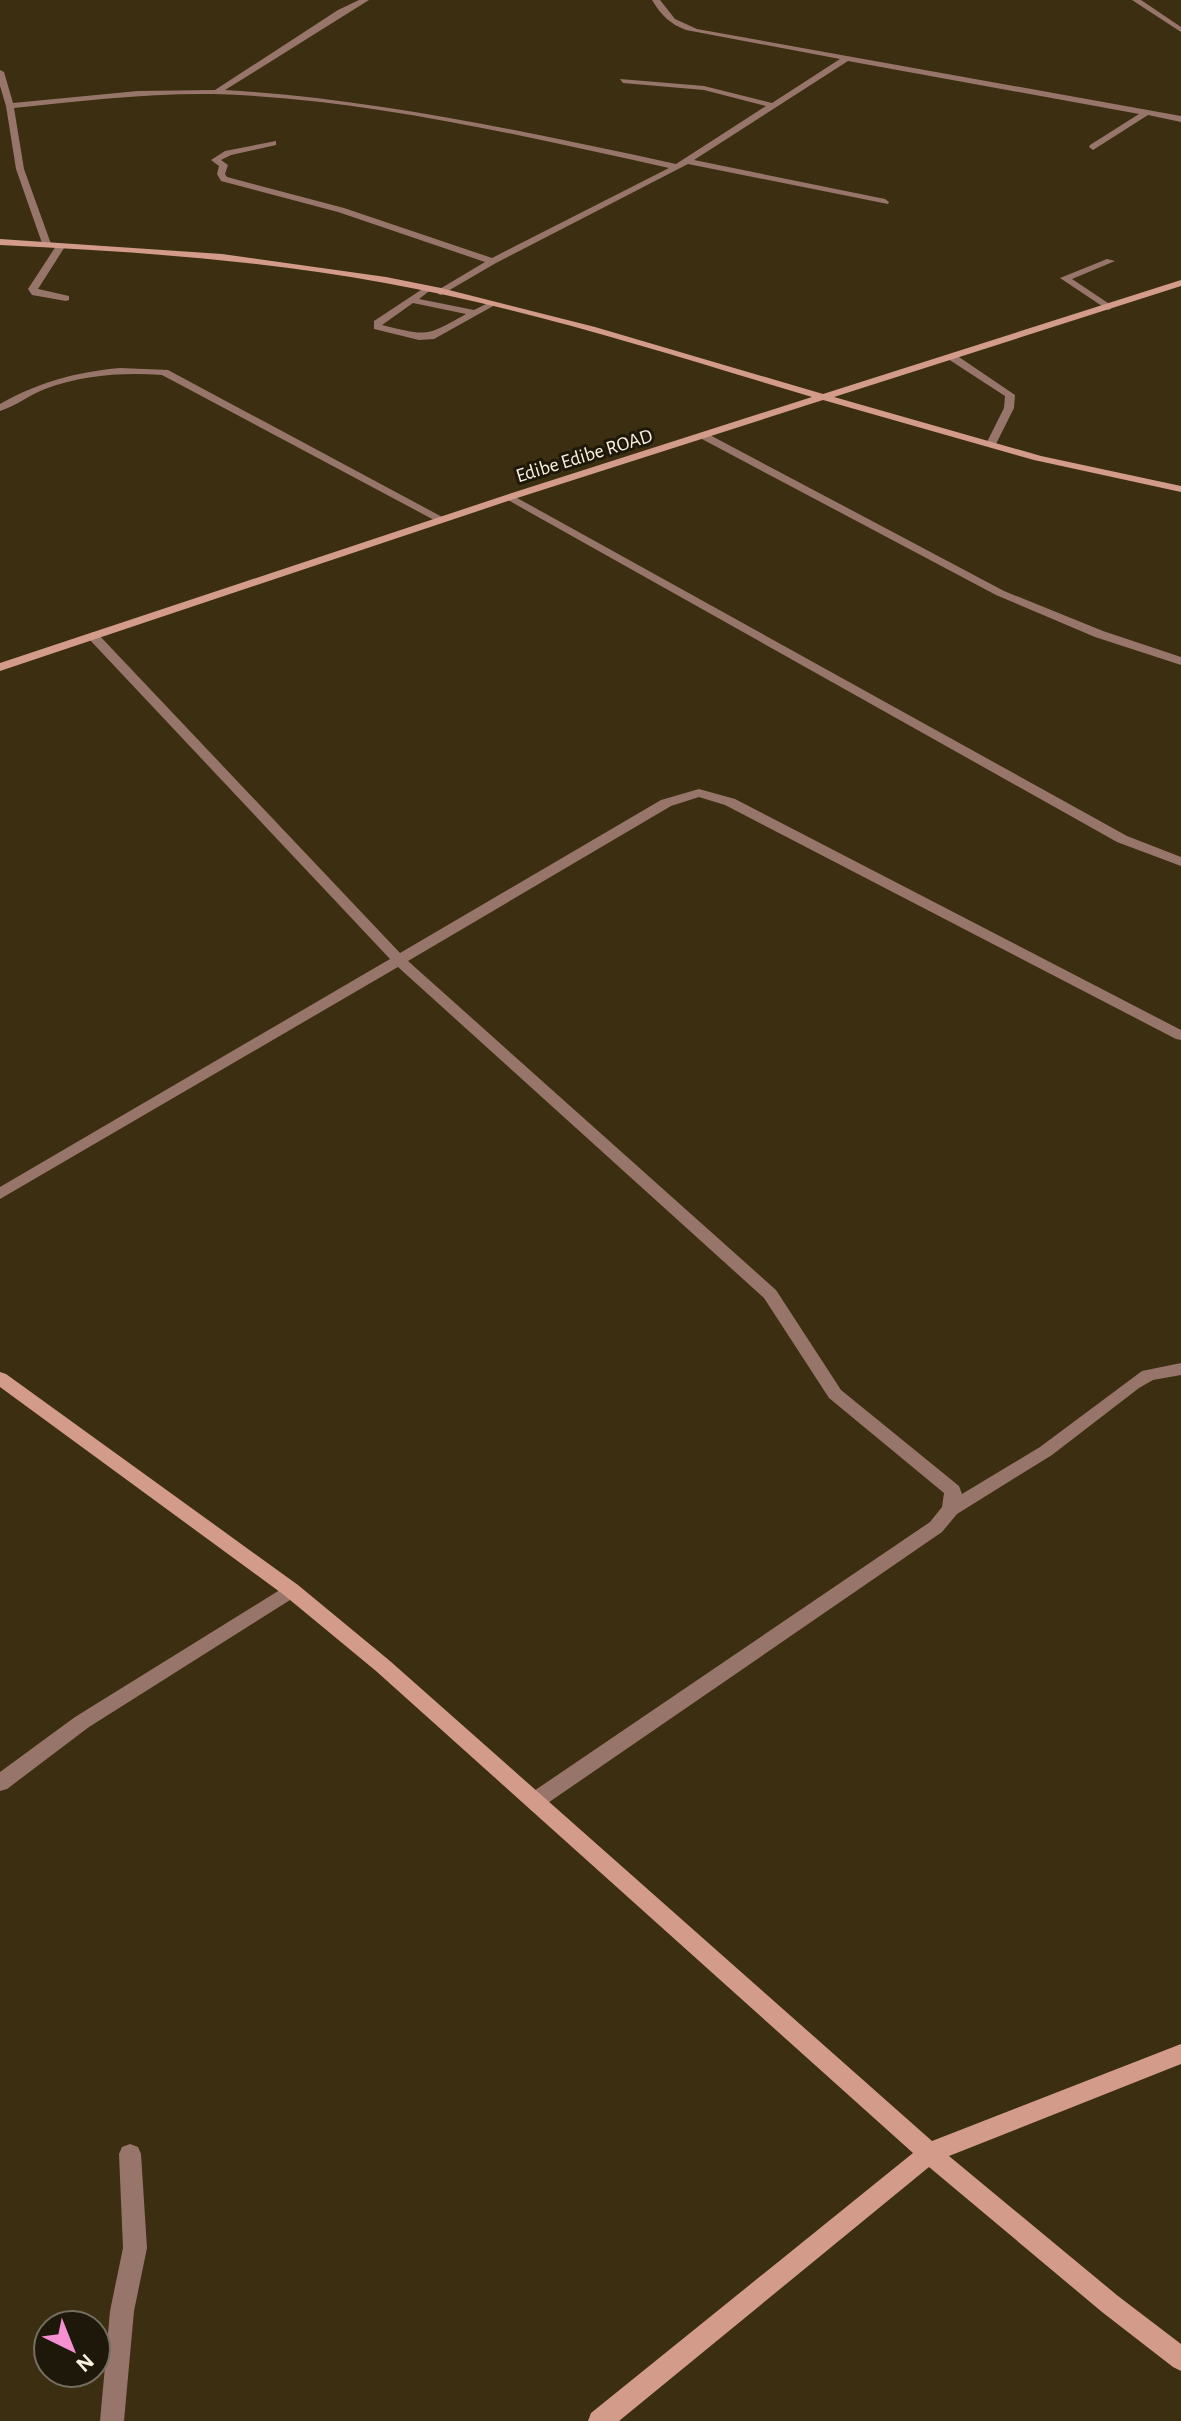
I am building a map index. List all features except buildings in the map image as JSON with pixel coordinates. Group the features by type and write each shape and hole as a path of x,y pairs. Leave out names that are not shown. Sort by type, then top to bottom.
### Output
{"street":[{"path":"217,92 341,12 365,0"},
{"path":"656,0 664,15 687,29 1179,119 1181,107"},
{"path":"1136,0 1181,30"},
{"path":"441,292 493,261 677,167 846,59"},
{"path":"0,72 10,106 20,169 46,244"},
{"path":"623,81 704,88 774,106"},
{"path":"10,106 137,94 217,92 326,101 451,118 677,167"},
{"path":"1093,147 1146,113"},
{"path":"273,143 228,153 215,160 224,165 221,174 224,179 341,210 493,261"},
{"path":"687,161 885,202"},
{"path":"0,242 279,263 427,289 829,397 1038,458 1181,489"},
{"path":"61,245 33,289 35,293 66,298"},
{"path":"1108,307 1065,278 1110,261"},
{"name":"Edibe Edibe ROAD","path":"0,667 440,519 1181,283"},
{"path":"427,289 377,323 377,327 419,337 434,336 490,305"},
{"path":"411,300 474,313"},
{"path":"952,357 1010,395 1009,408 991,444"},
{"path":"0,408 44,385 68,379 149,370 164,372 440,519"},
{"path":"704,436 1000,593 1099,634 1181,661"},
{"path":"510,497 1122,839 1181,862"},
{"path":"93,636 400,961 770,1294 781,1307 824,1382 953,1491 951,1509"},
{"path":"0,1194 666,803 699,793 730,802 1181,1036"},
{"path":"535,1801 936,1527 951,1509 1046,1451 1133,1384 1148,1375 1181,1369"},
{"path":"0,1378 291,1590 535,1801 929,2153 1181,2359"},
{"path":"0,1783 82,1722 291,1590"},
{"path":"600,2421 929,2153 1181,2054"},
{"path":"112,2421 122,2311 135,2248 130,2154"}]}
